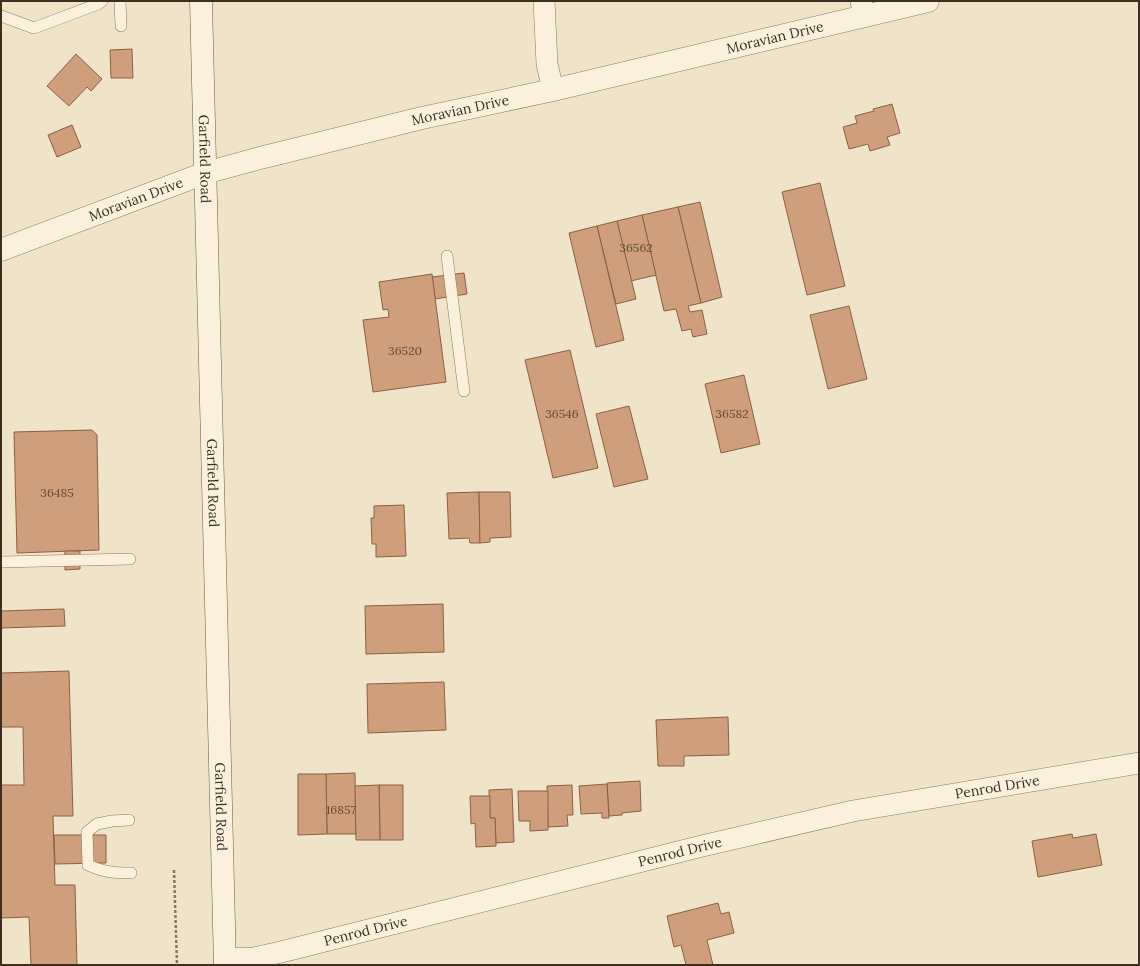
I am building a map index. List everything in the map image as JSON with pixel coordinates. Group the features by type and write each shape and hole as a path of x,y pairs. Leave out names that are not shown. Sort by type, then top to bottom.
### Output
{"street":[{"name":"Garfield Road","path":"200,1 225,962"},
{"path":"544,1 547,64 553,90"},
{"name":"Moravian Drive","path":"1,250 205,174 260,158 422,118 553,90 817,28 862,8 928,1"},
{"name":"Penrod Drive","path":"225,962 281,952 702,846 853,811 1139,763"}],"lane":[{"path":"1,16 34,28 98,4 102,1"},
{"path":"120,1 121,26"},
{"path":"447,256 464,391"},
{"path":"1,562 130,559"},
{"path":"129,820 97,824 87,832 88,865 101,871 131,873"}],"path":[{"path":"174,870 177,965"}],"building":[{"path":"132,49 133,78 111,78 110,50"},
{"path":"76,54 102,79 91,91 87,87 69,106 47,86"},
{"path":"892,104 900,133 887,137 890,145 870,151 868,144 849,149 843,127 857,123 855,116"},
{"path":"72,125 81,147 57,157 48,135"},
{"path":"820,183 845,286 807,295 782,192"},
{"path":"700,202 722,297 701,303 678,207"},
{"path":"678,207 701,303 688,306 690,312 702,310 707,334 693,337 691,329 682,331 676,309 664,311 642,215"},
{"path":"642,215 656,275 631,281 617,221"},
{"path":"617,221 636,299 616,304 597,226"},
{"path":"597,226 624,340 596,347 569,233"},
{"path":"464,273 467,294 435,299 432,277"},
{"path":"432,274 446,382 373,392 363,320 389,317 388,309 383,310 379,282"},
{"path":"849,306 867,379 828,389 810,315"},
{"path":"570,350 598,468 553,478 525,360"},
{"path":"744,375 760,444 721,453 705,384"},
{"path":"629,406 648,479 614,487 596,414"},
{"path":"92,430 97,435 99,550 17,553 14,432"},
{"path":"479,492 480,543 470,543 469,538 449,539 447,493"},
{"path":"479,492 510,492 511,537 490,538 490,542 480,543"},
{"path":"404,505 406,556 376,557 376,544 372,544 371,518 374,518 374,506"},
{"path":"65,551 80,551 80,569 65,570"},
{"path":"443,604 444,652 366,654 365,606"},
{"path":"64,609 65,626 1,628 1,611"},
{"path":"69,671 73,816 53,816 55,885 75,885 77,965 31,965 29,917 1,918 1,785 24,785 23,727 1,727 1,673"},
{"path":"444,682 446,730 368,733 367,684"},
{"path":"728,717 729,755 684,756 684,766 658,766 656,720"},
{"path":"355,773 356,834 327,834 326,774"},
{"path":"298,774 326,774 327,834 298,835"},
{"path":"640,781 641,811 609,816 607,783"},
{"path":"607,784 609,818 602,818 602,813 581,814 579,786"},
{"path":"379,785 403,785 403,840 380,840"},
{"path":"379,785 380,840 356,840 355,786"},
{"path":"572,785 573,815 567,815 568,826 548,827 547,786"},
{"path":"512,789 514,842 496,843 495,818 490,818 489,790"},
{"path":"518,791 548,791 548,830 530,831 530,821 519,821"},
{"path":"470,796 490,796 490,818 495,818 496,846 476,847 475,823 471,824"},
{"path":"1072,834 1073,838 1096,834 1102,865 1038,877 1032,841"},
{"path":"54,835 106,835 106,863 55,864"},
{"path":"718,903 721,914 729,912 734,933 707,940 713,965 686,965 681,945 674,947 667,916"}]}
